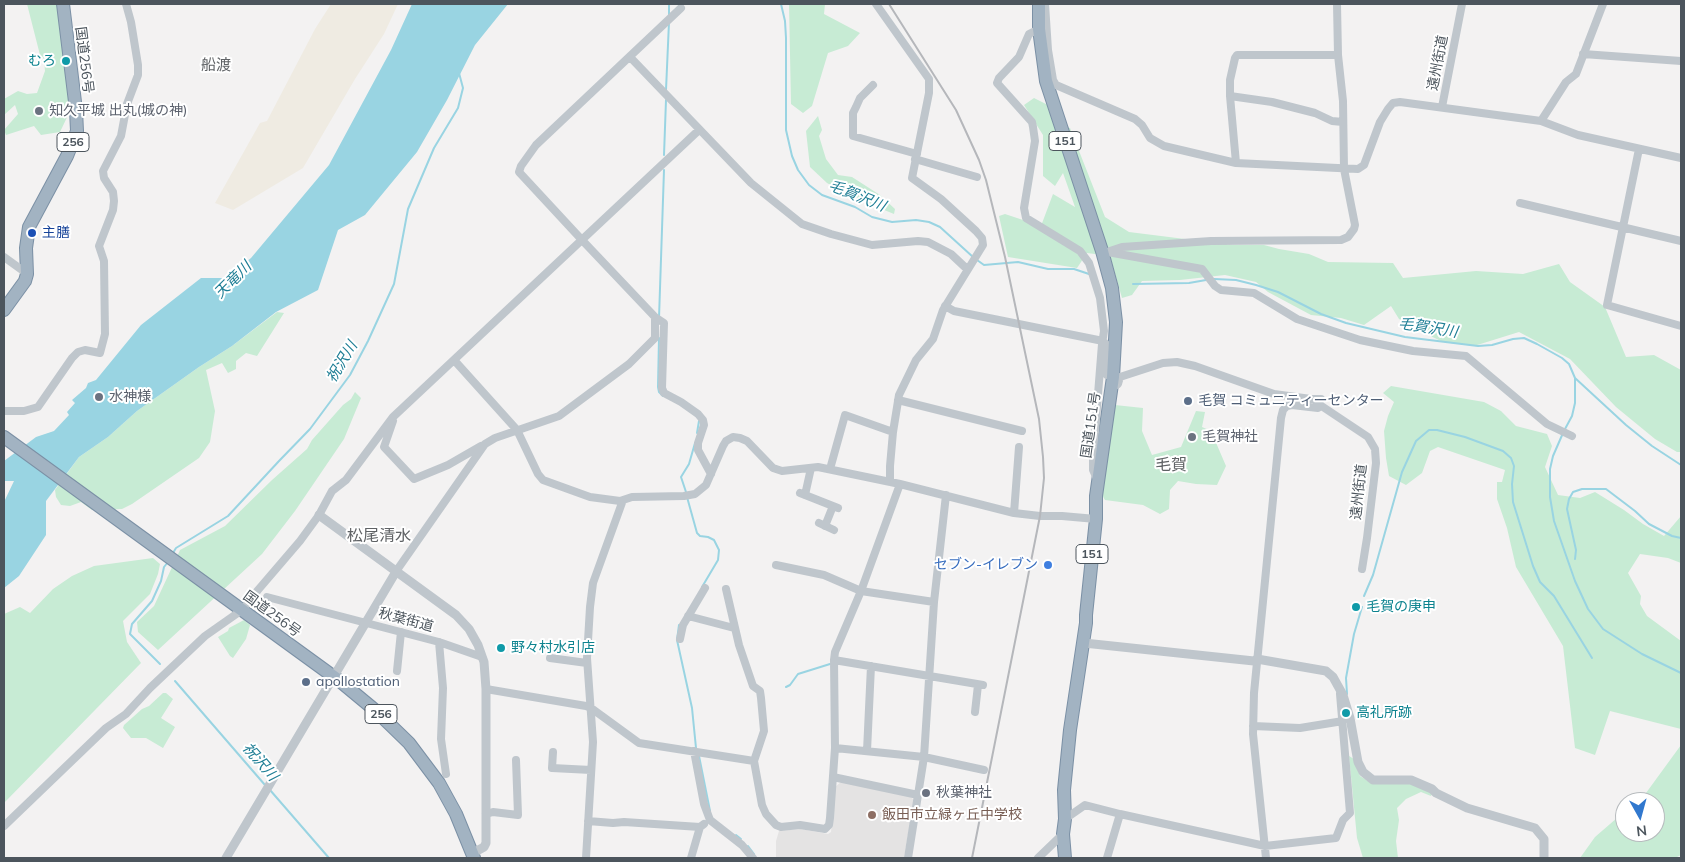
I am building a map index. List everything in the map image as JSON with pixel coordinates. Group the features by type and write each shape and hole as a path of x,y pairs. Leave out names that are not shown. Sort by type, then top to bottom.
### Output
{"highway":[{"name":"国道256号","path":"4,310 24,283 27,271 26,248 29,227 67,156 77,132 76,110 62,4"},
{"name":"国道151号","path":"1039,4 1039,29 1043,67 1050,96 1106,251 1115,314 1116,340 1112,383 1101,426 1096,520 1084,643 1070,730 1064,790 1065,820 1063,834 1066,858"},
{"name":"国道256号","path":"4,437 376,710 419,754 439,783 456,814 474,855"}],"street":[{"path":"4,412 24,411 38,407 78,352 85,350 100,353 105,334 104,261 99,246 114,210 113,192 104,178 103,171 121,136 127,104 138,75 138,65 126,4"},
{"path":"876,4 929,79 929,93 912,178 942,199 976,231 982,238 983,245 945,306 933,339 916,360 898,400 893,432 890,482"},
{"path":"1045,4 1048,50 1053,80 1056,85 1135,119 1150,138 1164,146 1236,163 1344,169"},
{"path":"1106,251 1122,247 1201,242 1341,240 1348,237 1355,225 1344,169 1337,4"},
{"name":"遠州街道","path":"1344,169 1358,169 1364,165 1380,122 1393,103 1400,102 1442,107 1462,4"},
{"path":"1541,121 1566,82 1576,74 1601,4"},
{"path":"681,8 536,145 520,169 521,175 658,319 664,323 662,388 664,393 681,402 703,420 704,425 698,443 698,450 711,474"},
{"path":"1039,29 1029,34 1019,57 999,78 997,83 1032,122 1035,141 1024,208 1026,218 1080,252 1089,264 1102,310 1104,331 1101,426"},
{"path":"1583,54 1681,61"},
{"path":"1236,163 1230,80 1237,55 1338,55"},
{"path":"630,57 751,183 802,224 872,245 918,241 928,242 951,254 969,267"},
{"path":"872,84 860,98 853,113 852,136 977,177"},
{"path":"1230,96 1272,102 1315,113 1332,121 1343,122"},
{"path":"1442,107 1541,121 1578,135 1681,158"},
{"path":"4,826 106,728 126,714 150,688 205,636 240,609 300,541 332,491 346,480 393,417 699,130"},
{"path":"1639,149 1607,305 1681,326"},
{"path":"1520,203 1681,241"},
{"path":"1106,251 1118,255 1202,270 1206,272 1215,286 1222,290 1254,293 1297,319 1360,340 1413,351 1466,356 1547,424 1566,433"},
{"path":"4,257 22,270 27,271"},
{"path":"945,306 954,311 1103,341 1106,344 1107,375 1112,383"},
{"path":"393,417 393,425 384,447 414,479 448,465 495,438 559,416 629,364 655,338 658,319"},
{"path":"454,360 517,430 538,474 543,480 590,497 616,501 632,497 687,496 701,490 706,485 723,446 726,441 733,437 748,441 773,468 782,471 818,467 900,484 1031,516 1062,516 1096,520"},
{"name":"遠州街道","path":"1112,383 1118,384 1120,377 1163,363 1177,362 1195,366 1274,394 1321,402 1368,437 1375,449 1376,463 1362,569"},
{"path":"898,400 1022,431"},
{"path":"1266,858 1254,726 1257,659 1283,410 1287,406 1292,405 1318,408 1321,402"},
{"path":"830,469 845,415 893,432"},
{"path":"226,858 396,570 485,444"},
{"path":"1014,512 1019,447"},
{"path":"811,468 802,494 836,507 822,525 834,530"},
{"path":"726,589 734,628 753,686 760,691 764,731 754,761 762,805 776,825 781,827 800,826 825,829 830,818 835,748 834,660 838,644 862,591 900,484"},
{"path":"908,858 924,757 934,602 946,495"},
{"path":"586,858 593,742 587,651 592,590 623,500"},
{"path":"318,515 456,614 473,635 482,657 486,689 486,814 484,847 474,855"},
{"path":"776,565 824,575 862,591 934,602"},
{"path":"680,639 683,625 705,588"},
{"name":"秋葉街道","path":"267,597 439,642 443,688 441,739 446,774"},
{"path":"688,616 734,628"},
{"path":"397,671 401,632"},
{"path":"439,642 482,657"},
{"path":"1084,643 1254,661 1257,659 1326,671 1333,677 1339,687 1350,718 1358,762 1363,772 1373,780 1411,780 1467,808 1535,828 1544,839 1544,858"},
{"path":"550,658 588,664"},
{"path":"834,660 981,685 975,712"},
{"path":"867,751 872,666"},
{"path":"1065,820 1085,805 1265,846 1336,838 1343,820 1350,813 1339,687"},
{"path":"486,689 591,708 639,743 754,761"},
{"path":"1254,726 1300,728 1343,721"},
{"path":"835,748 924,757 984,770"},
{"path":"694,751 704,804 710,820 742,845 752,858"},
{"path":"553,752 552,768 591,770"},
{"path":"486,814 493,812 518,815 516,760"},
{"path":"833,777 918,795"},
{"path":"1107,858 1120,814"},
{"path":"691,858 700,827 710,820"},
{"path":"588,821 700,827"},
{"path":"1038,858 1063,834"}],"shaded area":[{"name":"飯田市立緑ヶ丘中学校","path":"841,782 910,796 914,800 904,858 776,858 776,841 779,831 801,829 828,834 831,832 835,787"}],"green space":[{"path":"27,4 59,4 70,111 60,132 41,135 34,126 6,135 4,130 18,114 15,105 4,115 4,99 18,91 27,94 37,93 45,71 44,59 40,55"},
{"path":"789,4 825,4 824,14 860,33 848,46 828,53 812,106 803,113 791,104"},
{"path":"1034,98 1048,105 1054,125 1070,128 1105,217 1129,232 1233,245 1264,245 1309,254 1328,262 1393,263 1403,278 1476,271 1523,274 1559,264 1570,282 1605,307 1626,357 1654,355 1681,370 1681,452 1677,452 1655,439 1616,407 1570,359 1519,332 1474,346 1443,342 1399,319 1391,306 1364,325 1341,318 1311,315 1268,292 1256,282 1225,275 1180,280 1142,281 1132,295 1122,298 1110,256 1087,253 1077,268 1008,257 999,216 1005,214 1041,226 1053,194 1075,207 1063,173 1055,186 1043,176 1043,135 1024,105"},
{"path":"818,116 822,130 819,136 826,159 838,175 852,177 880,195 895,209 894,214 855,198 827,183 810,167 806,131"},
{"path":"277,312 284,313 257,356 246,353 236,361 236,369 228,373 222,363 206,370 215,411 210,442 199,458 122,509 92,510 81,502 70,506 61,505 56,497 55,490 79,457 108,437 137,411 232,346"},
{"path":"1391,386 1484,402 1501,411 1516,426 1547,434 1552,446 1545,467 1558,495 1580,498 1595,492 1664,536 1681,516 1681,563 1668,558 1640,554 1628,573 1641,596 1640,604 1647,616 1681,641 1681,729 1610,711 1595,755 1575,748 1563,646 1516,567 1507,528 1497,499 1497,482 1502,482 1505,470 1438,447 1430,451 1422,473 1406,485 1389,476 1384,431 1394,402 1383,393"},
{"path":"355,392 361,398 344,439 295,511 262,554 158,650 138,632 137,622 154,606 180,550 225,526 307,449 312,440 343,405 351,399"},
{"path":"1115,405 1143,408 1142,431 1152,455 1181,447 1196,411 1205,412 1202,427 1211,431 1226,466 1217,485 1178,481 1170,490 1169,509 1160,514 1143,505 1105,500 1102,495"},
{"path":"153,558 160,564 150,594 123,621 127,642 141,663 4,803 4,614 20,607 30,613 53,589 72,576 94,566"},
{"path":"244,620 250,625 246,639 233,658 218,637 228,631 229,628"},
{"path":"163,693 166,693 173,699 161,718 175,727 163,748 146,738 131,738 123,728 124,725"},
{"path":"1681,745 1681,855 1675,858 1580,858 1595,837 1615,820 1615,842 1665,842 1665,792 1647,792"},
{"path":"1349,756 1354,759 1360,776 1371,783 1410,783 1432,793 1431,796 1421,792 1406,799 1397,808 1399,820 1396,841 1398,858 1363,858 1357,838"}],"sand":[{"path":"331,4 398,4 384,34 355,79 303,168 233,210 215,203 260,123 267,121 315,29"}],"water":[{"name":"天竜川","path":"412,4 508,4 475,45 447,100 417,152 365,215 338,230 318,290 276,312 232,346 137,411 108,437 79,457 46,501 46,535 19,576 4,588 4,502 14,481 4,481 4,461 36,437 54,431 69,415 67,412 75,403 72,400 86,388 88,383 96,380 141,325 201,278 226,278 251,258 329,165 391,50"}],"waterway":[{"path":"669,4 669,15"},
{"name":"毛賀沢川","path":"781,4 786,38 786,130 792,156 798,170 809,185 822,195 855,207 872,217 892,222 916,220 929,222 940,227 973,257"},
{"path":"666,90 669,22"},
{"name":"祝沢川","path":"173,553 176,548 228,516 310,429 350,375 394,284 408,209 434,148 458,108 463,88 459,73"},
{"path":"664,155 666,100"},
{"path":"659,318 664,170"},
{"name":"毛賀沢川","path":"977,260 984,265 1018,262 1048,269 1074,269 1089,274"},
{"name":"毛賀沢川","path":"1214,279 1236,280 1256,285 1278,292 1321,314 1346,323 1405,337 1478,346 1524,338 1562,358 1569,364 1575,378 1626,425 1652,446 1681,465"},
{"name":"毛賀沢川","path":"1133,284 1189,283 1206,280"},
{"path":"659,338 658,387 659,392 663,396"},
{"path":"1565,429 1572,416 1575,403 1575,378"},
{"path":"697,433 699,421"},
{"path":"1364,596 1373,575 1402,472 1416,441 1429,430 1437,430 1465,437 1503,451 1511,458 1514,466 1513,502 1533,566 1540,582 1554,596 1592,658"},
{"path":"1563,433 1553,456 1550,469 1550,497 1554,521 1575,581 1588,609 1603,629 1642,654 1681,673"},
{"path":"686,492 681,477 689,464 695,443"},
{"path":"1575,559 1576,550 1567,509 1573,492 1582,489 1606,489 1649,524 1672,536 1681,538"},
{"path":"687,497 697,533 700,536 714,540 719,550 718,560 702,587"},
{"name":"祝沢川","path":"160,664 130,634 132,624 152,601 161,581 164,567 168,562"},
{"path":"1347,694 1346,678 1354,634 1362,607"},
{"path":"679,625 677,640 692,708 696,748"},
{"path":"786,687 790,685 798,674 830,664"},
{"name":"祝沢川","path":"175,681 265,785"},
{"path":"699,756 710,811"},
{"name":"祝沢川","path":"270,790 329,858"},
{"path":"736,835 741,839"},
{"path":"748,846 754,854"}],"railway":[{"path":"889,4 956,110 986,180 1005,257 1039,419 1043,457 1044,478 1040,516 972,858"}],"place":[{"name":"むろ","path":"66,61"},
{"name":"知久平城 出丸(城の神)","path":"39,111"},
{"name":"主膳","path":"32,233"},
{"name":"水神様","path":"99,397"},
{"name":"毛賀 コミュニティーセンター","path":"1188,401"},
{"name":"毛賀神社","path":"1192,437"},
{"name":"セブン-イレブン","path":"1048,565"},
{"name":"毛賀の庚申","path":"1356,607"},
{"name":"野々村水引店","path":"501,648"},
{"name":"apollostation","path":"306,682"},
{"name":"高礼所跡","path":"1346,713"},
{"name":"秋葉神社","path":"926,793"},
{"name":"飯田市立緑ヶ丘中学校","path":"872,815"}],"district":[{"name":"船渡","path":"216,65"},
{"name":"毛賀","path":"1171,465"},
{"name":"松尾清水","path":"379,536"}]}
